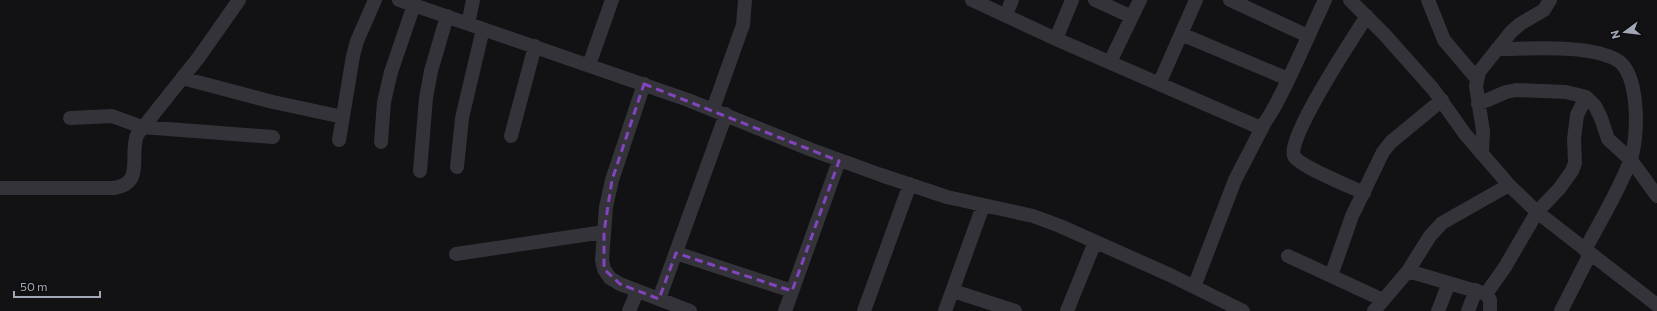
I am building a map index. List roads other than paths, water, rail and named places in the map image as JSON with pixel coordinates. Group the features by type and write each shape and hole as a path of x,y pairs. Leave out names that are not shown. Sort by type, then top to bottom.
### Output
{"street":[{"path":"0,188 121,187 126,184 134,174 134,143 142,127 182,78 239,0"},
{"path":"339,140 357,41 374,0"},
{"path":"399,0 644,84 720,112 839,161 947,197 982,206 1033,216 1060,226 1194,287 1242,311"},
{"path":"468,24 473,0"},
{"path":"589,64 612,0"},
{"path":"660,299 720,112 743,24 745,0"},
{"path":"972,0 1056,39 1256,126 1264,124"},
{"path":"1006,15 1012,0"},
{"path":"1056,39 1072,0"},
{"path":"1095,0 1132,17"},
{"path":"1110,62 1140,0"},
{"path":"1159,84 1196,0"},
{"path":"1230,0 1308,36"},
{"path":"1194,287 1235,180 1288,79 1325,0"},
{"path":"1350,0 1367,16 1442,100 1482,154 1537,212 1657,305"},
{"path":"1428,0 1444,40 1477,79"},
{"path":"1482,154 1483,131 1476,86 1480,72 1497,48 1511,32 1520,24 1544,10 1550,0"},
{"path":"381,142 384,102 391,72 414,5"},
{"path":"420,171 426,98 431,71 447,16"},
{"path":"1364,193 1303,164 1294,156 1293,151 1296,138 1330,74 1367,16"},
{"path":"457,167 462,118 483,29"},
{"path":"1181,34 1288,79"},
{"path":"511,136 535,46"},
{"path":"1497,48 1560,49 1586,51 1608,56 1623,64 1632,82 1635,96 1636,114 1631,160 1560,311"},
{"path":"182,78 273,102 343,116"},
{"path":"644,84 612,180 604,232 602,260 604,269 610,278 620,284 637,292 690,311"},
{"path":"1478,104 1506,92 1516,90 1566,92 1586,97 1595,106 1608,139 1631,160 1657,196"},
{"path":"1468,311 1481,292 1505,267 1537,212 1559,189 1572,171 1575,164 1574,139 1577,115 1586,97"},
{"path":"1331,276 1352,216 1383,152 1391,142 1442,100"},
{"path":"70,118 112,116 142,127 273,137"},
{"path":"784,311 839,161"},
{"path":"864,311 910,184"},
{"path":"1374,311 1408,271 1430,236 1442,223 1509,184"},
{"path":"946,311 982,206"},
{"path":"456,254 604,232"},
{"path":"1067,311 1095,242"},
{"path":"676,253 792,291"},
{"path":"1288,256 1383,300"},
{"path":"1408,271 1481,292 1490,300 1490,311"},
{"path":"1438,311 1449,282"},
{"path":"953,291 1015,311"},
{"path":"629,311 637,292"}]}
